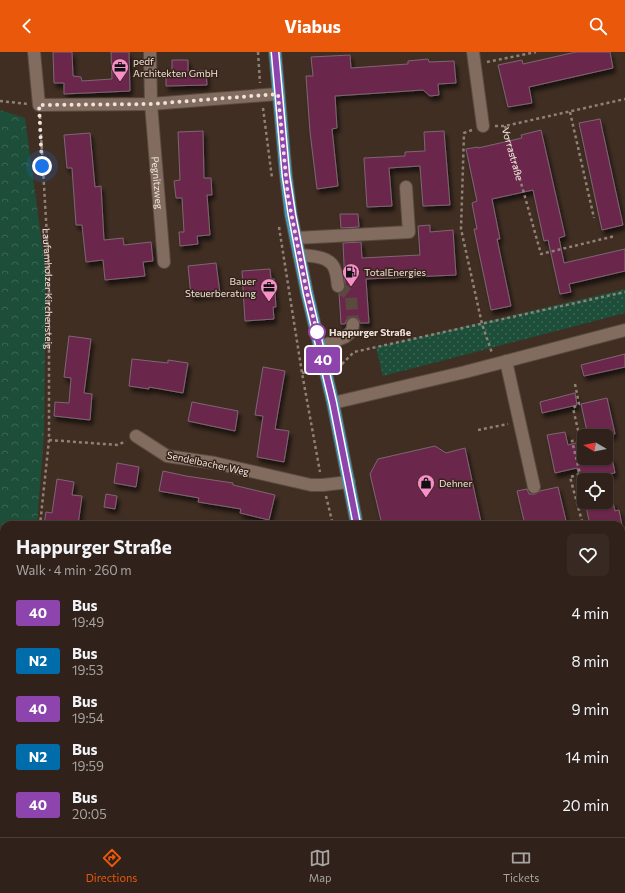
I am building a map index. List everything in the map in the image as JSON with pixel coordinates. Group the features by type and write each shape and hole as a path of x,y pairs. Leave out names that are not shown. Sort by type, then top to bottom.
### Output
{"main road":[{"path":"275,52 286,176 296,238 333,403 356,521"}],"street":[{"path":"34,52 39,105 151,104 278,94"},
{"name":"Pegnitzweg","path":"150,52 151,104 164,262"},
{"path":"473,52 483,126"},
{"path":"296,238 409,232 406,187"},
{"path":"300,255 318,257 330,262 335,269 338,286"},
{"path":"320,347 345,337 352,331 353,324"},
{"path":"333,403 625,330"},
{"path":"500,362 519,421 534,487"},
{"name":"Sendelbacher Weg","path":"136,436 167,456 215,463 299,484 323,485 349,482"}],"path":[{"path":"258,52 261,96 273,185"},
{"path":"474,65 536,52"},
{"name":"Vorrastraße","path":"615,236 541,254 505,126 625,99"},
{"path":"0,101 39,105"},
{"name":"Laufamholzer Kirchensteig","path":"39,105 49,272 49,440 40,521"},
{"path":"570,112 594,218"},
{"path":"483,126 464,133 461,229 482,324 500,362"},
{"path":"278,223 302,373 323,485 332,521"},
{"path":"302,373 342,364 354,352 625,292"},
{"path":"576,384 579,404 573,408 580,439 572,441 580,474 570,477 582,521"},
{"path":"478,430 519,421"},
{"path":"49,440 118,445 136,436"}],"green space":[{"path":"0,110 25,118 46,273 44,434 37,521 0,521"},
{"path":"625,289 625,313 383,376 376,347"}],"building":[{"path":"53,52 72,52 73,76 81,77 82,81 112,79 111,52 129,52 130,91 64,94 64,83 54,83"},
{"path":"576,52 610,52 613,68 529,87 532,103 508,107 498,65 522,60 523,64"},
{"path":"350,55 351,68 408,64 408,61 428,59 429,62 454,61 456,83 438,84 439,95 430,96 423,90 335,96 337,128 332,129 338,186 317,189 310,132 306,76 313,76 311,57"},
{"path":"172,60 188,60 188,71 206,71 207,85 166,86 166,72 172,72"},
{"path":"600,119 623,225 602,230 579,123"},
{"path":"541,130 565,236 559,238 564,263 625,249 625,271 569,284 571,292 560,294 548,240 544,241 533,190 492,199 500,239 497,239 511,306 491,310 474,229 477,229 472,203 477,201 466,149 478,148 522,138 521,135"},
{"path":"203,131 204,178 211,178 212,195 207,195 210,235 197,236 198,244 180,246 179,232 184,232 182,198 176,198 174,181 180,180 178,132"},
{"path":"444,131 450,205 423,206 420,166 389,168 392,206 367,207 364,158 405,156 405,152 425,151 424,132"},
{"path":"90,133 95,187 101,186 104,240 123,238 124,245 151,242 153,261 143,262 145,276 105,280 103,260 86,262 82,225 76,225 72,168 67,168 64,135"},
{"path":"340,214 358,214 359,227 341,228"},
{"path":"430,225 430,232 453,230 456,275 366,279 369,323 360,323 358,318 354,317 347,319 345,324 341,324 339,293 343,291 345,285 343,243 361,242 362,258 420,255 418,226"},
{"path":"216,263 220,293 191,296 188,266"},
{"path":"270,269 271,279 274,279 276,307 273,307 274,319 245,321 242,271"},
{"path":"69,336 91,339 84,393 92,394 90,420 54,416 55,402 69,403 71,378 64,377"},
{"path":"625,354 625,367 584,376 581,365"},
{"path":"132,359 168,363 168,360 188,363 183,393 149,387 149,389 129,386"},
{"path":"263,367 285,371 275,429 289,431 284,462 257,457 263,416 255,415"},
{"path":"575,393 577,405 542,413 540,402"},
{"path":"607,398 615,434 613,435 613,429 586,429 581,404"},
{"path":"192,402 238,411 235,431 188,421"},
{"path":"565,432 568,445 577,443 577,465 613,465 613,463 615,473 578,473 577,468 555,473 547,435"},
{"name":"Dehner","path":"435,446 446,453 465,448 481,521 381,521 370,474 378,459"},
{"path":"117,463 139,467 136,487 114,483"},
{"path":"163,471 233,483 233,485 275,495 269,520 240,513 241,509 198,502 199,498 159,491"},
{"path":"57,479 74,482 72,495 82,496 79,521 45,521 46,512 52,513"},
{"path":"558,487 566,521 524,521 517,491 527,489 529,494 535,494 540,491"},
{"path":"106,494 117,496 115,509 104,507"},
{"path":"613,502 615,511 619,510 621,521 589,521 587,509 613,509"}],"tunnel":[{"path":"338,286 351,296 353,324"}],"bus line":[{"name":"40","path":"275,52 286,176 292,215 307,293 333,403 356,521"}],"place":[{"name":"pedf Architekten GmbH","path":"120,82"},
{"name":"TotalEnergies","path":"351,287"},
{"name":"Bauer Steuerberatung","path":"269,302"},
{"name":"Happurger Straße","path":"317,332"},
{"name":"Dehner","path":"426,498"}],"route":[{"path":"42,166 39,105 151,104 278,94 288,197 307,293 317,332"}]}
